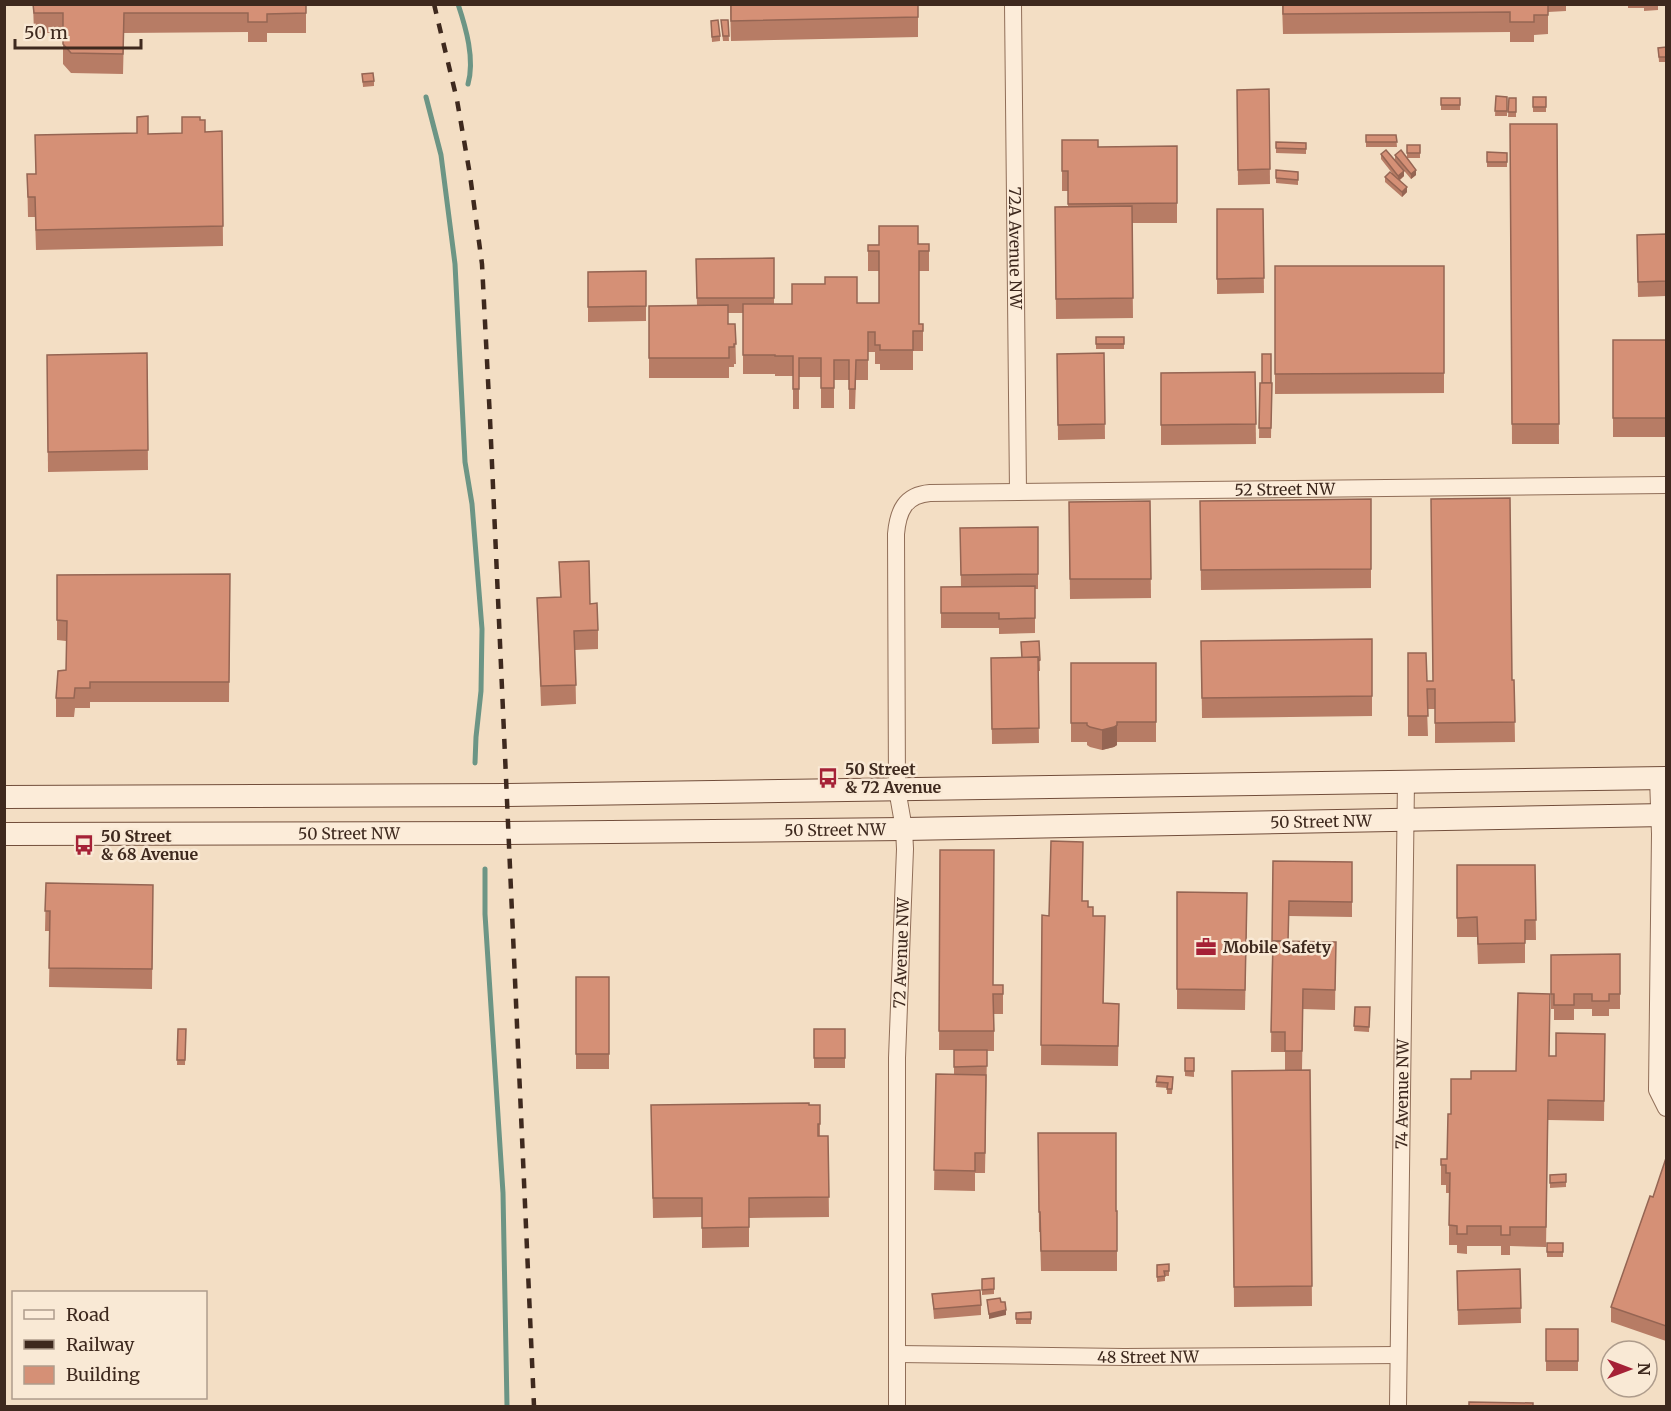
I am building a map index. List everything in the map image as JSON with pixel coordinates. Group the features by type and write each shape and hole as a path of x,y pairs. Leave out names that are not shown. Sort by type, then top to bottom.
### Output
{"main road":[{"path":"4,797 507,795 1662,778"},
{"name":"50 Street NW","path":"4,834 904,829 1663,815"}],"street":[{"name":"72A Avenue NW","path":"1013,4 1018,492"},
{"name":"52 Street NW","path":"907,503 923,494 1666,485"},
{"name":"72 Avenue NW","path":"897,1407 897,1058 904,829 897,789 896,534 897,520 907,503"},
{"path":"1662,778 1656,1090 1666,1108"},
{"name":"74 Avenue NW","path":"1398,1407 1406,781"},
{"name":"48 Street NW","path":"898,1354 1124,1357 1398,1355"}],"building":[{"path":"33,4 306,4 306,13 267,14 267,22 248,22 248,13 124,13 123,54 71,53 63,44 63,13 34,13"},
{"path":"731,4 918,4 918,17 731,21"},
{"path":"1283,4 1548,4 1548,15 1534,15 1534,22 1510,22 1510,12 1283,14"},
{"path":"718,20 720,36 712,37 711,21"},
{"path":"721,20 728,20 729,36 723,36"},
{"path":"1666,47 1666,57 1659,57 1658,48"},
{"path":"373,73 374,81 363,82 362,74"},
{"path":"1269,89 1270,169 1238,170 1237,90"},
{"path":"1496,96 1507,97 1507,111 1495,111"},
{"path":"1533,97 1546,97 1546,107 1533,107"},
{"path":"1441,98 1460,98 1460,105 1441,105"},
{"path":"1509,98 1516,98 1516,112 1508,112"},
{"path":"148,116 148,134 182,133 182,117 200,117 200,120 205,120 205,132 222,131 223,226 36,230 35,197 28,197 27,174 36,174 35,135 137,133 137,117"},
{"path":"1510,124 1557,124 1559,424 1512,424"},
{"path":"1366,135 1396,135 1397,142 1366,142"},
{"path":"1062,140 1098,140 1098,147 1177,146 1177,203 1068,204 1068,171 1062,171"},
{"path":"1276,142 1306,143 1306,149 1276,148"},
{"path":"1407,145 1420,145 1420,153 1407,153"},
{"path":"1386,150 1404,171 1398,176 1381,154"},
{"path":"1401,150 1416,170 1411,174 1395,155"},
{"path":"1487,152 1507,153 1507,162 1487,162"},
{"path":"1276,170 1298,172 1298,180 1276,178"},
{"path":"1390,172 1407,187 1402,192 1385,177"},
{"path":"1132,206 1133,298 1056,299 1055,207"},
{"path":"1217,209 1263,209 1264,278 1217,279"},
{"path":"879,226 918,226 918,244 929,244 929,251 919,251 919,324 923,324 923,331 913,331 913,350 880,350 880,345 875,345 875,332 868,332 868,360 856,360 855,389 849,389 849,360 834,360 834,388 821,388 821,358 799,358 799,389 793,389 793,356 743,355 743,304 792,304 792,284 825,284 825,277 857,277 857,303 879,303 879,251 868,251 868,245 879,245"},
{"path":"1666,234 1666,281 1638,282 1637,235"},
{"path":"774,258 774,298 697,298 696,259"},
{"path":"1275,266 1444,266 1444,373 1275,374"},
{"path":"646,271 646,306 588,307 588,272"},
{"path":"728,305 728,324 735,324 736,344 734,347 729,347 729,358 649,358 649,306"},
{"path":"1096,337 1124,337 1124,344 1096,344"},
{"path":"1613,340 1666,340 1666,418 1613,418"},
{"path":"147,353 148,450 48,452 47,355"},
{"path":"1104,353 1105,424 1058,425 1057,354"},
{"path":"1262,354 1271,354 1271,383 1262,383"},
{"path":"1255,372 1256,424 1161,425 1161,373"},
{"path":"1260,383 1272,383 1271,428 1259,428"},
{"path":"1510,498 1512,680 1514,680 1515,722 1435,723 1435,689 1427,689 1428,716 1408,716 1408,653 1426,653 1427,681 1433,681 1431,499"},
{"path":"1371,499 1371,569 1201,570 1200,501"},
{"path":"1150,501 1151,579 1070,579 1069,502"},
{"path":"1038,527 1038,574 961,575 960,528"},
{"path":"589,561 590,604 597,603 598,630 574,631 576,685 541,686 537,598 561,597 559,562"},
{"path":"230,574 229,682 90,682 90,688 75,688 74,698 56,698 58,671 66,670 67,621 57,620 57,575"},
{"path":"1035,586 1035,618 999,619 999,613 941,613 941,587"},
{"path":"1372,639 1372,696 1202,698 1201,641"},
{"path":"1039,641 1040,660 1038,661 1038,657 1022,658 1021,642"},
{"path":"1038,657 1039,728 992,729 991,658"},
{"path":"1071,663 1156,663 1156,722 1117,722 1114,727 1102,730 1090,727 1087,723 1071,723"},
{"path":"1051,841 1083,842 1082,901 1088,901 1088,907 1093,907 1093,916 1105,916 1103,1003 1119,1004 1118,1046 1041,1045 1042,915 1049,916"},
{"path":"940,850 994,850 993,985 1003,985 1003,994 993,994 994,1031 939,1031"},
{"path":"1273,861 1352,862 1352,902 1289,901 1288,941 1273,941 1272,944"},
{"path":"1457,865 1535,865 1536,920 1525,920 1525,943 1478,944 1477,917 1457,918"},
{"path":"46,883 153,885 152,969 49,968 50,911 45,911"},
{"path":"1177,892 1247,893 1245,990 1177,989"},
{"path":"1273,941 1336,942 1335,990 1303,989 1302,1051 1285,1051 1285,1032 1271,1032"},
{"path":"1620,954 1620,994 1609,994 1609,1001 1592,1001 1592,994 1574,994 1574,1005 1554,1005 1554,994 1551,994 1551,955"},
{"path":"576,977 609,977 609,1054 576,1054"},
{"path":"1518,993 1550,994 1549,1056 1556,1056 1556,1033 1605,1034 1604,1101 1548,1100 1546,1227 1510,1227 1510,1235 1501,1235 1501,1226 1467,1226 1467,1234 1457,1234 1457,1226 1449,1225 1450,1173 1446,1173 1446,1165 1441,1165 1441,1159 1447,1159 1451,1079 1471,1079 1471,1071 1516,1071"},
{"path":"1355,1007 1370,1007 1369,1027 1354,1026"},
{"path":"178,1029 186,1029 185,1060 177,1060"},
{"path":"814,1029 845,1029 845,1058 814,1058"},
{"path":"954,1050 987,1050 987,1066 954,1067"},
{"path":"1185,1058 1194,1058 1194,1071 1185,1071"},
{"path":"1310,1070 1312,1286 1234,1287 1232,1071"},
{"path":"936,1074 986,1075 985,1153 975,1153 975,1171 934,1170"},
{"path":"1157,1076 1173,1077 1172,1089 1167,1089 1168,1083 1156,1082"},
{"path":"809,1103 809,1105 820,1105 818,1136 828,1136 829,1197 749,1198 749,1227 702,1228 702,1198 653,1198 651,1105"},
{"path":"1038,1133 1116,1133 1117,1251 1041,1251"},
{"path":"1666,1158 1666,1326 1611,1307 1650,1196 1653,1197"},
{"path":"1566,1174 1566,1182 1550,1183 1550,1175"},
{"path":"1547,1243 1563,1243 1563,1252 1547,1252"},
{"path":"1169,1264 1169,1271 1164,1271 1165,1276 1157,1277 1157,1265"},
{"path":"1520,1269 1521,1308 1458,1310 1457,1271"},
{"path":"994,1278 994,1289 982,1290 982,1279"},
{"path":"980,1290 981,1305 934,1309 932,1294"},
{"path":"1000,1298 1001,1302 1005,1302 1006,1310 989,1314 987,1300"},
{"path":"1031,1312 1031,1319 1016,1319 1016,1313"},
{"path":"1546,1329 1578,1329 1578,1361 1546,1361"},
{"path":"1469,1402 1533,1403 1533,1407 1469,1407"}],"waterway":[{"path":"458,4 467,33 470,54 468,84"},
{"path":"426,97 441,155 455,264 465,462 472,504 482,629 481,691 475,763"},
{"path":"485,869 485,914 503,1193 507,1406"}],"railway":[{"path":"434,4 457,100 482,264 534,1406"}],"place":[{"name":"50 Street & 72 Avenue","path":"828,778"},
{"name":"50 Street & 68 Avenue","path":"84,845"},
{"name":"Mobile Safety","path":"1206,947"}]}
